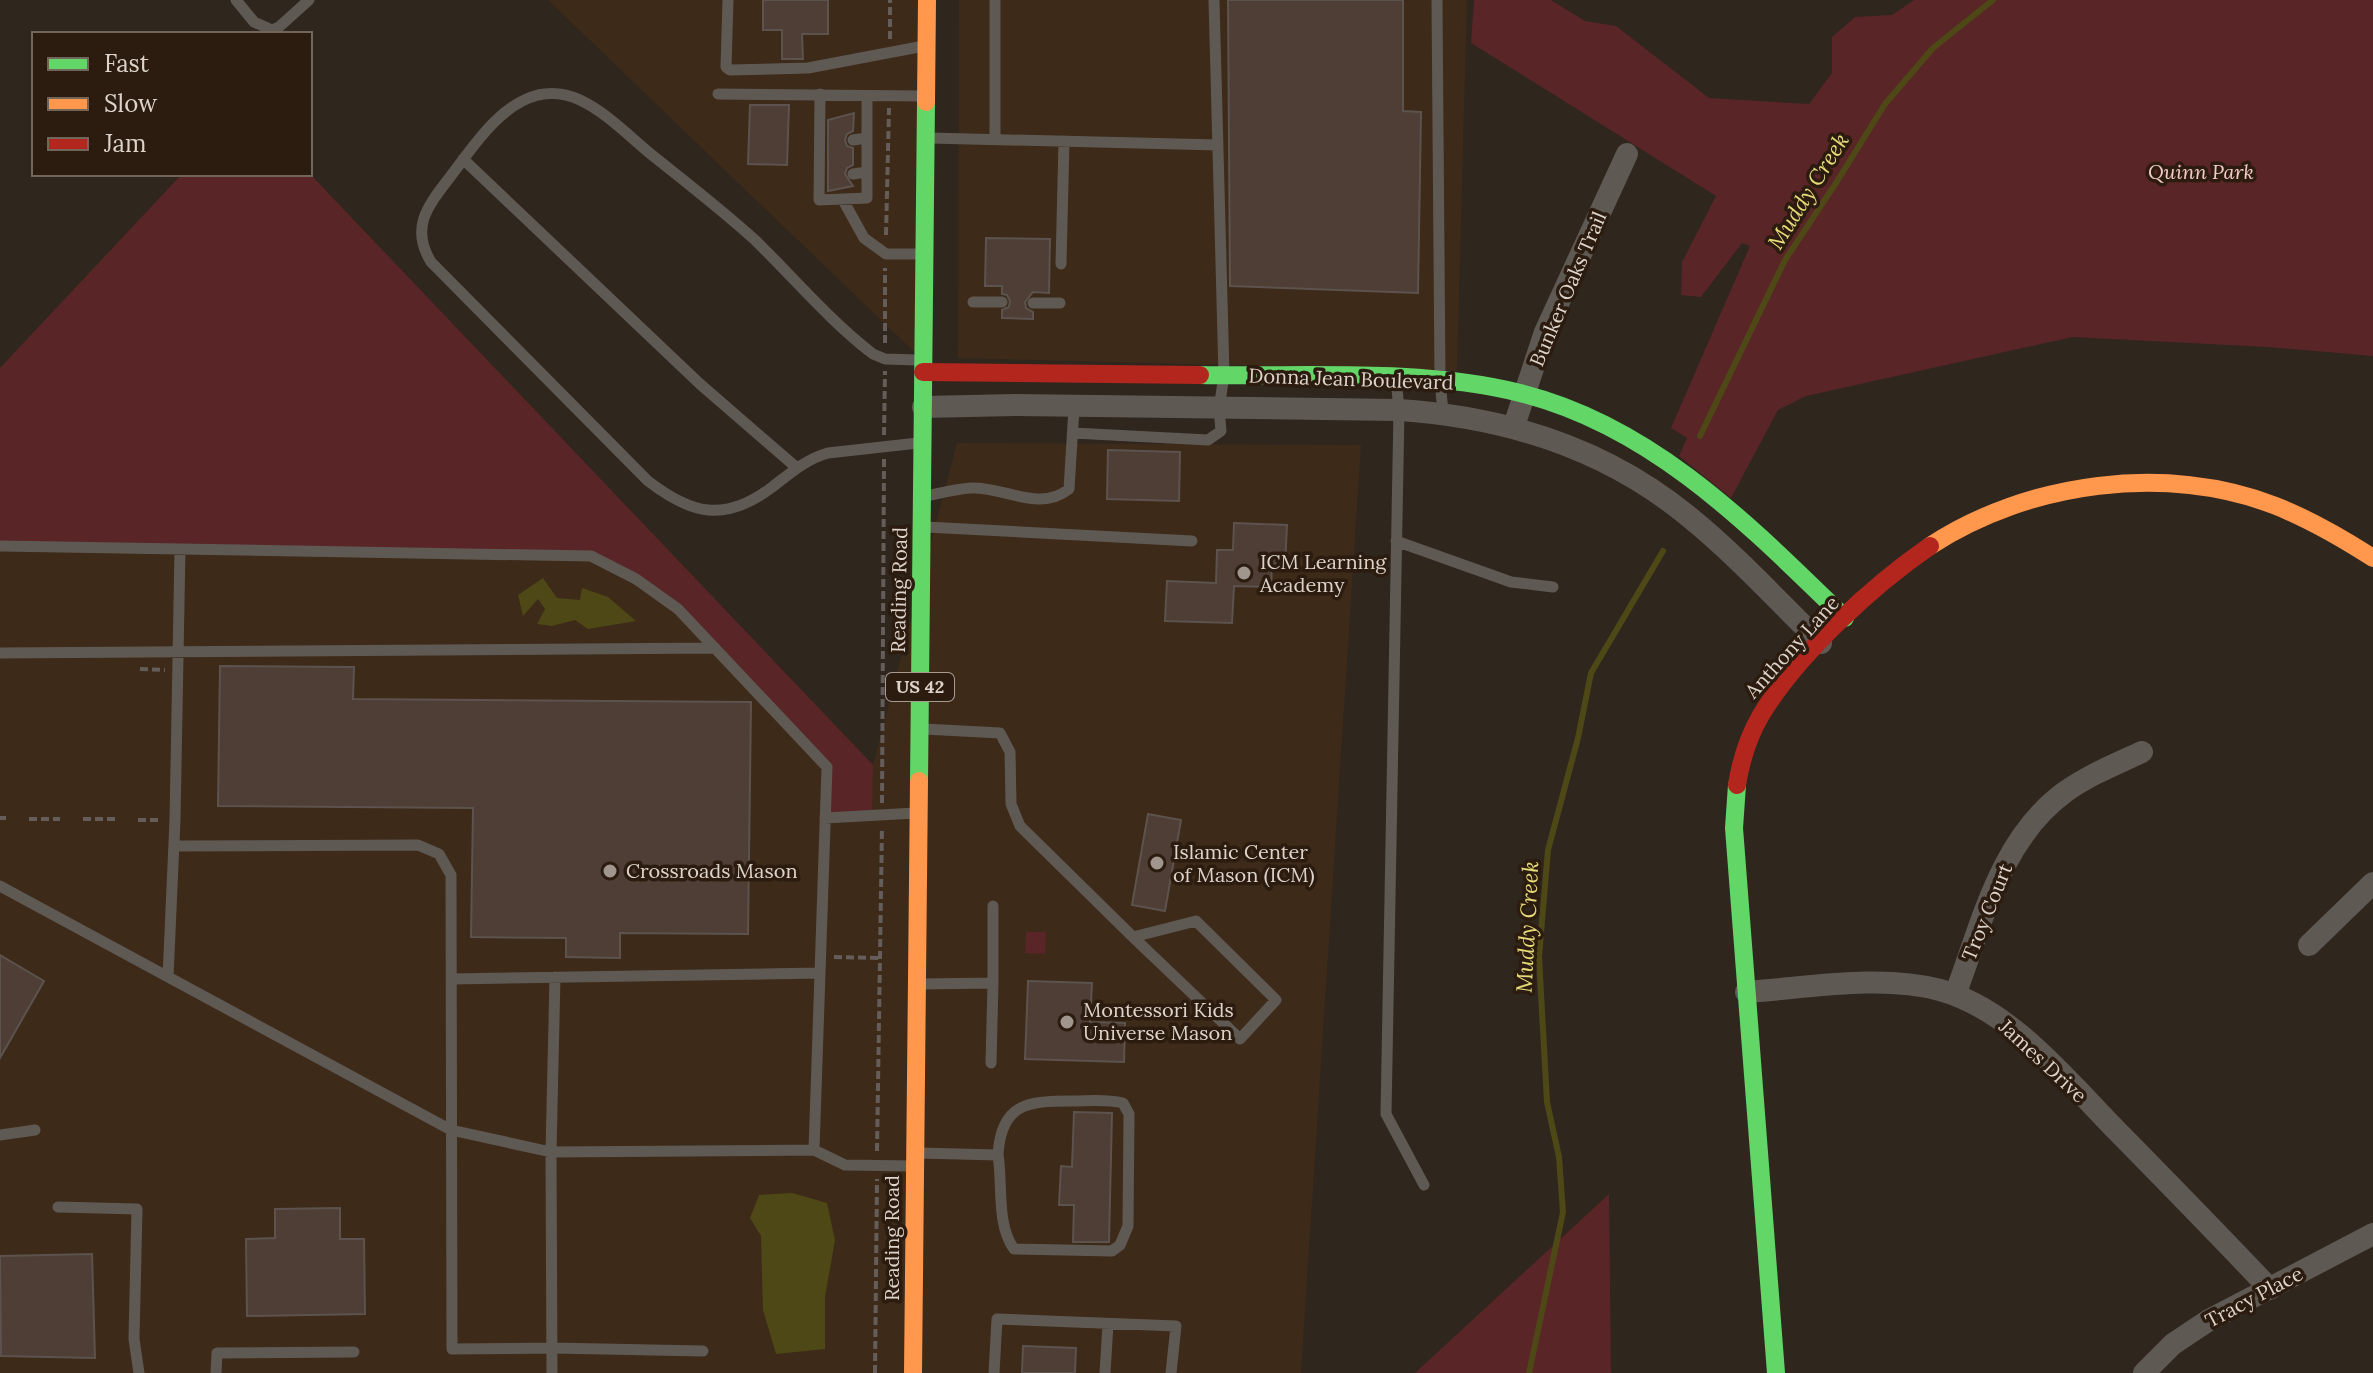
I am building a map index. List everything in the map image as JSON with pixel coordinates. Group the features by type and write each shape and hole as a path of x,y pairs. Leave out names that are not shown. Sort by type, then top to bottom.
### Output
{"street":[{"name":"Reading Road","path":"913,1373 927,0"},
{"name":"Bunker Oaks Trail","path":"1514,426 1545,332 1627,154"},
{"name":"Donna Jean Boulevard","path":"923,366 1440,380 1525,394 1599,422 1675,464 1722,500 1845,618"},
{"name":"Donna Jean Boulevard","path":"923,407 1015,405 1399,410 1443,413 1514,426 1613,467 1664,498 1721,545 1821,643"},
{"name":"Anthony Lane","path":"1776,1373 1734,828 1737,770 1746,742 1759,717 1845,618 1912,559 1949,535 2029,499 2100,484 2144,482 2203,487 2273,505 2368,550"},
{"name":"Troy Court","path":"1955,995 2000,874 2022,835 2064,792 2142,752"},
{"path":"2309,945 2373,883"},
{"name":"James Drive","path":"1746,992 1881,983 1910,985 1955,995 1992,1013 2015,1031 2270,1289"},
{"name":"Tracy Place","path":"2144,1373 2185,1335 2373,1234"}],"lane":[{"path":"236,0 254,22 272,30 309,0"},
{"path":"728,0 726,67 730,70 808,68 927,46"},
{"path":"995,0 995,139"},
{"path":"1073,433 1208,440 1221,431 1219,409 1224,375 1214,0"},
{"path":"1437,0 1440,380 1443,413"},
{"path":"922,443 828,453 814,457 767,491 741,504 713,510 684,506 648,481 461,294 431,262 423,249 420,235 429,207 463,159 501,116 526,99 554,94 582,101 731,219 863,346 885,359 923,366"},
{"path":"718,94 926,96"},
{"path":"820,94 823,177 819,200 867,198 867,97"},
{"path":"853,140 867,138"},
{"path":"926,138 1218,145"},
{"path":"1061,264 1064,141"},
{"path":"463,159 700,384 797,468"},
{"path":"853,174 867,172"},
{"path":"843,200 864,238 886,254 924,254"},
{"path":"973,302 1002,302"},
{"path":"1033,303 1060,303"},
{"path":"1396,378 1399,410 1386,1114 1424,1185"},
{"path":"922,497 973,488 1033,499 1061,495 1069,489 1074,408"},
{"path":"922,527 1192,541"},
{"path":"1396,541 1511,582 1553,587"},
{"path":"0,546 591,556 636,579 678,609 827,767 814,1150"},
{"path":"168,977 180,549"},
{"path":"0,653 715,648"},
{"path":"920,728 1000,733 1010,752 1011,804 1020,826 1133,937 1240,1039 1276,1000 1196,921 1133,937"},
{"path":"825,818 919,813"},
{"path":"174,846 418,845 439,854 451,875 452,1349 703,1351"},
{"path":"0,886 451,1130 551,1152 814,1150 845,1165 998,1155"},
{"path":"991,1063 993,906"},
{"path":"451,979 820,973"},
{"path":"552,1373 551,1152 555,977"},
{"path":"916,984 993,983"},
{"path":"1039,1101 1123,1103 1129,1114 1128,1226 1120,1245 1112,1251 1014,1249 1007,1240 1004,1227 998,1155 1003,1131 1018,1107 1039,1101"},
{"path":"0,1135 35,1130"},
{"path":"58,1207 137,1209 134,1339 139,1373"},
{"path":"994,1373 997,1319 1176,1326 1171,1373"},
{"path":"1105,1373 1108,1324"},
{"path":"216,1373 217,1353 354,1352"}],"path":[{"path":"890,0 890,51"},
{"path":"875,1373 889,97"},
{"path":"140,669 169,670"},
{"path":"29,819 60,819"},
{"path":"83,819 116,819"},
{"path":"138,820 170,820"},
{"path":"827,957 880,958"}],"shaded area":[{"path":"548,0 927,0 923,360 884,323"},
{"path":"959,0 1467,0 1457,371 958,358"},
{"path":"180,176 312,176 873,765 957,443 1361,445 1301,1373 0,1373 0,368"},
{"path":"543,578 557,598 580,600 582,588 608,597 636,621 588,629 575,620 552,626 537,624 545,609 538,599 523,616 518,595"},
{"path":"792,1193 827,1203 835,1240 825,1297 825,1349 776,1354 763,1310 761,1236 750,1218 759,1195"}],"green space":[{"name":"Quinn Park","path":"1474,0 1551,0 1585,21 1616,26 1709,98 1809,104 1832,73 1832,37 1855,17 1892,15 1914,0 2373,0 2373,356 2073,337 1806,396 1778,410 1731,498 1679,456 1687,438 1671,428 1750,246 1742,243 1701,297 1681,295 1682,262 1716,196 1471,43"},
{"path":"180,176 312,176 873,765 872,815 825,818 826,766 678,609 591,556 0,546 0,368"},
{"path":"1026,932 1046,932 1045,954 1025,953"},
{"path":"1609,1194 1611,1373 1415,1373"}],"building":[{"path":"763,0 828,0 828,34 802,34 803,59 782,59 782,30 763,30"},
{"path":"1228,0 1403,0 1403,111 1421,112 1418,293 1230,286"},
{"path":"750,105 789,105 787,165 748,164"},
{"path":"854,113 853,131 847,134 845,140 847,146 853,148 853,165 847,168 845,174 853,186 828,191 828,120"},
{"path":"986,238 1050,239 1049,293 1033,292 1025,302 1026,308 1033,312 1033,319 1002,318 1002,310 1009,307 1010,301 1007,295 1002,294 1002,286 985,286"},
{"path":"1108,450 1180,452 1179,501 1107,499"},
{"name":"ICM Learning Academy","path":"1234,523 1287,525 1285,565 1272,564 1271,587 1234,586 1232,623 1165,621 1167,581 1216,583 1217,550 1233,550"},
{"name":"Crossroads Mason","path":"220,666 354,667 353,699 751,702 748,934 620,933 620,958 566,957 566,938 471,937 473,808 218,806"},
{"name":"Islamic Center of Mason (ICM)","path":"1148,814 1181,820 1165,911 1132,905"},
{"path":"0,955 44,981 0,1058"},
{"name":"Montessori Kids Universe Mason","path":"1028,981 1092,983 1090,1022 1125,1023 1124,1062 1025,1059"},
{"path":"1074,1112 1112,1113 1109,1242 1073,1242 1074,1205 1059,1205 1061,1166 1072,1167"},
{"path":"340,1208 340,1239 364,1239 365,1314 247,1316 246,1239 275,1238 275,1209"},
{"path":"92,1254 95,1358 1,1356 0,1256"},
{"path":"1023,1346 1076,1348 1075,1373 1022,1373"}],"waterway":[{"name":"Muddy Creek","path":"1700,436 1785,260 1885,104 1933,48 1993,0"},
{"name":"Muddy Creek","path":"1529,1373 1563,1212 1559,1157 1547,1102 1539,957 1548,850 1578,738 1591,673 1663,551"}],"traffic: fast":[{"path":"919,781 926,102"},
{"path":"1200,375 1362,375 1443,380 1520,393 1568,408 1614,429 1697,483 1773,549 1845,618"},
{"path":"1737,785 1734,828 1776,1373"}],"traffic: slow":[{"path":"926,102 927,0"},
{"path":"1930,546 1968,524 2053,494 2098,486 2144,483 2190,485 2234,493 2276,506 2302,517 2373,558"},
{"path":"913,1373 919,781"}],"traffic: jam":[{"path":"923,372 1200,375"},
{"path":"1737,785 1756,723 1794,669 1861,601 1930,546"}],"place":[{"name":"ICM Learning Academy","path":"1244,573"},
{"name":"Islamic Center of Mason (ICM)","path":"1157,863"},
{"name":"Crossroads Mason","path":"610,871"},
{"name":"Montessori Kids Universe Mason","path":"1067,1022"}]}
